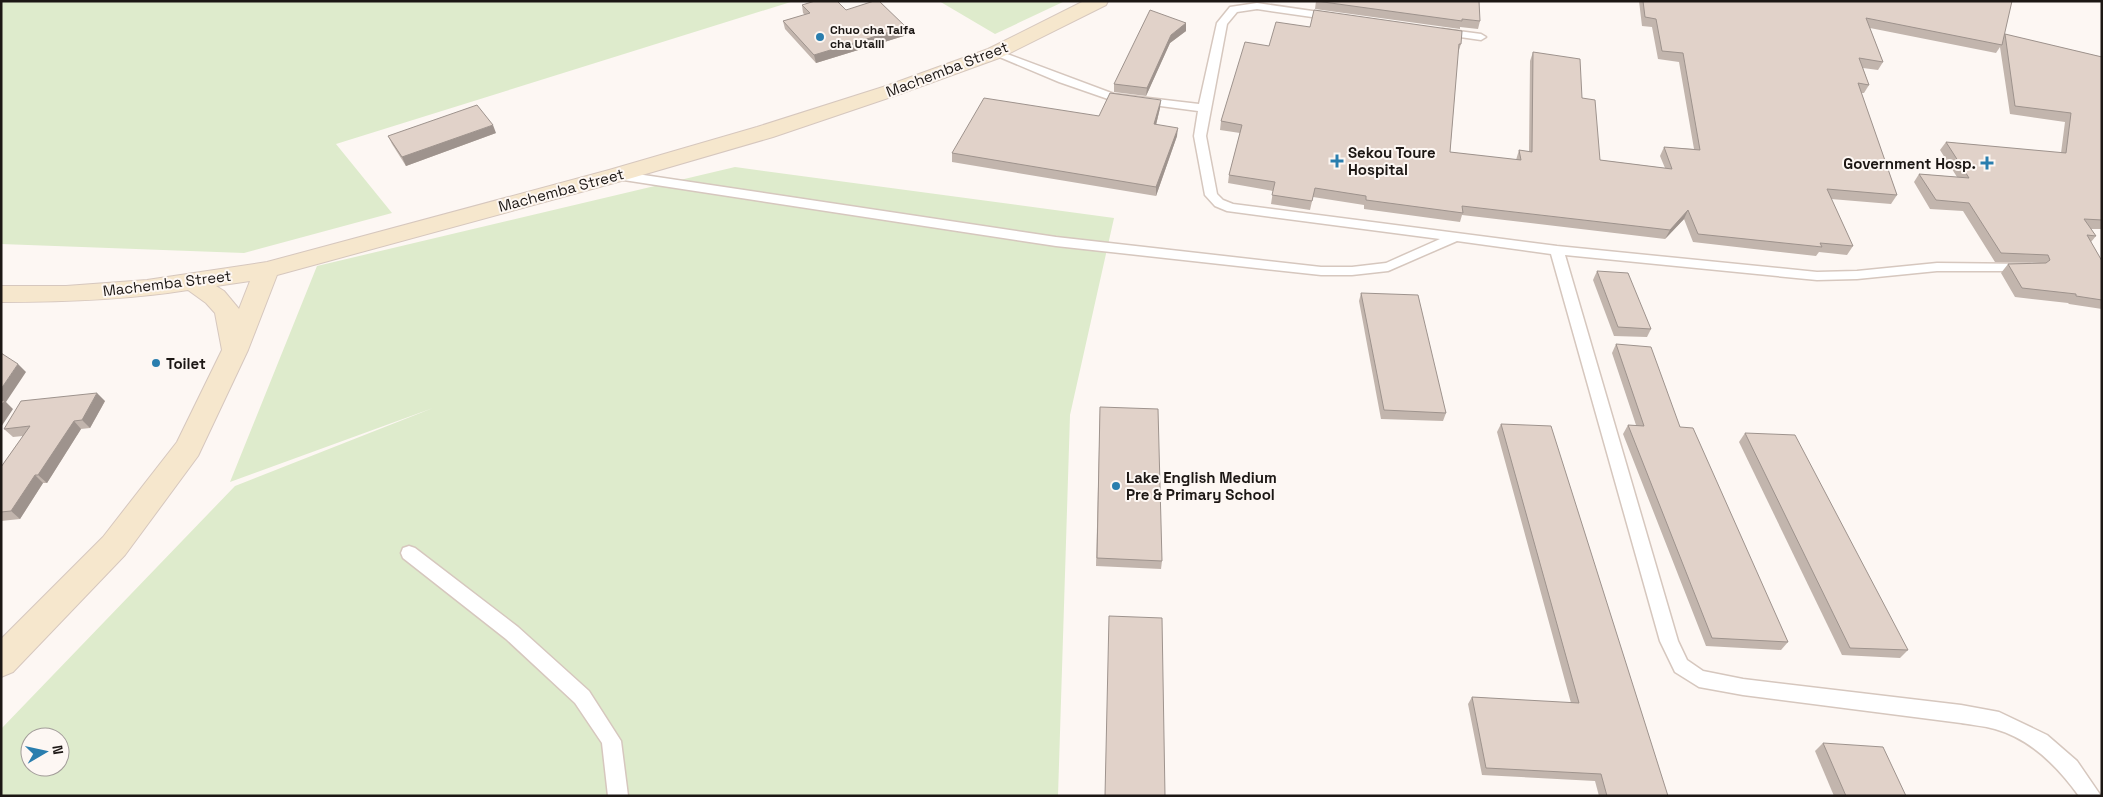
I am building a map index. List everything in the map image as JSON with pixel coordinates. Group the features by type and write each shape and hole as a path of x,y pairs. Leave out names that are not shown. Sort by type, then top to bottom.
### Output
{"main road":[{"name":"Machemba Street","path":"1,294 66,294 147,288 267,270 617,175 784,126 893,90 995,53 1099,1"},
{"path":"1,662 114,546 188,448 236,350 267,270"},
{"path":"194,282 215,297 227,310 236,350"}],"lane":[{"path":"1340,18 1257,6 1234,9 1222,23 1200,136 1211,195 1219,203 1231,208 1557,250 1817,276 1857,275 1937,267 2034,267"},
{"path":"1434,31 1481,37"},
{"path":"995,53 1112,97 1204,108"},
{"path":"617,175 915,222 1105,248 1321,271 1352,271 1388,267 1456,237"},
{"path":"1557,250 1669,642 1681,666 1699,679 1734,686 1961,714 1999,721 2040,741 2070,768 2091,796"},
{"path":"409,553 512,633 582,697 611,741 618,796"}],"green space":[{"path":"1,1 794,1 336,144 392,213 244,253 1,244"},
{"path":"939,1 1065,1 995,34"},
{"path":"735,167 1114,218 1070,415 1058,796 1,796 1,729 235,486 433,408 230,482 317,266"}],"building":[{"path":"815,1 837,1 846,10 879,1 906,27 814,55 783,21 810,13 802,5"},
{"path":"1316,1 1479,1 1480,21 1462,19 1462,21"},
{"path":"1643,1 2012,1 2002,45 1866,18 1883,62 1859,58 1869,85 1858,83 1897,195 1827,189 1853,246 1820,243 1822,247 1698,234 1688,210 1670,230 1462,206 1463,213 1366,200 1366,196 1315,188 1312,201 1272,195 1275,182 1229,175 1242,125 1221,121 1245,42 1269,46 1276,22 1310,27 1314,10 1462,31 1461,44 1459,44 1450,152 1521,160 1519,150 1532,152 1533,52 1580,59 1582,98 1595,100 1600,160 1672,169 1664,147 1700,150 1683,53 1662,51 1656,19 1645,17"},
{"path":"1150,10 1186,23 1171,35 1147,88 1114,84"},
{"path":"2005,34 2102,57 2102,220 2084,219 2096,236 2087,235 2102,261 2102,300 2076,296 2076,294 2022,288 2008,264 2046,263 2050,260 2048,255 2001,253 1969,203 1936,200 1919,174 1969,178 1946,142 2066,153 2071,113 2015,106"},
{"path":"1110,93 1161,100 1154,124 1178,128 1156,187 952,153 984,98 1099,116"},
{"path":"477,105 493,125 402,157 388,136"},
{"path":"1597,271 1628,273 1651,329 1618,327"},
{"path":"1361,293 1418,295 1446,413 1384,410"},
{"path":"1616,344 1651,347 1680,427 1693,428 1788,642 1712,638 1628,425 1644,426"},
{"path":"1,353 18,364 1,389"},
{"path":"97,393 82,420 74,421 11,511 1,512 1,467 30,426 4,429 21,401"},
{"path":"1100,407 1158,409 1162,561 1097,558"},
{"path":"1501,424 1551,426 1668,796 1607,796 1601,774 1486,768 1472,697 1579,703"},
{"path":"1745,433 1795,435 1908,650 1850,648"},
{"path":"1109,616 1162,618 1165,796 1105,796"},
{"path":"1823,743 1883,747 1906,796 1846,796"}],"place":[{"name":"Chuo cha Taifa cha Utalii","path":"820,37"},
{"name":"Sekou Toure Hospital","path":"1337,161"},
{"name":"Government Hosp.","path":"1987,163"},
{"name":"Toilet","path":"156,363"},
{"name":"Lake English Medium Pre & Primary School","path":"1116,486"}]}
